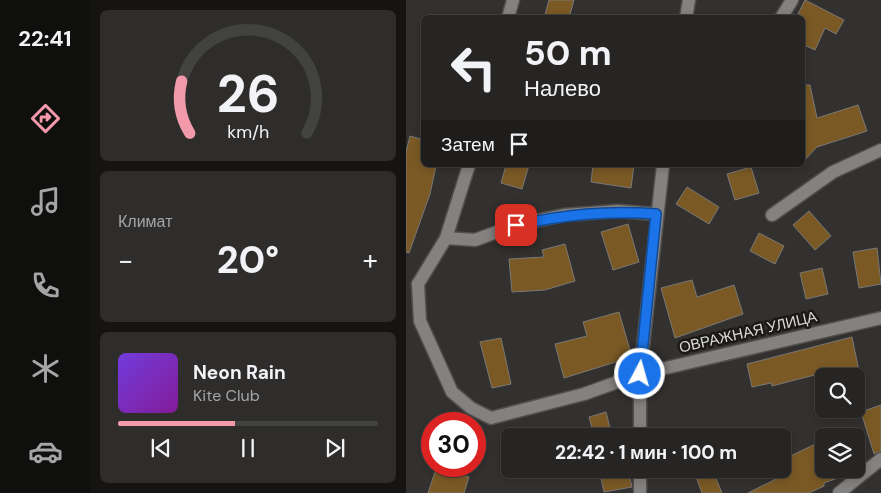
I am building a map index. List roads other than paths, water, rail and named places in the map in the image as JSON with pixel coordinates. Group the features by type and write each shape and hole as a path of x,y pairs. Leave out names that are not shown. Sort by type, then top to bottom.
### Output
{"street":[{"path":"509,15 513,0"},
{"path":"686,15 689,0"},
{"path":"783,15 792,0"},
{"path":"772,215 833,172 881,150"},
{"path":"412,281 446,238 468,167"},
{"path":"640,428 640,374 656,214 663,167"},
{"path":"446,238 475,240 516,225 564,215 618,211 656,214"},
{"name":"ОВРАЖНАЯ УЛИЦА","path":"412,281 420,321 452,392 471,408 491,418 584,394 640,374 881,318"},
{"path":"840,493 881,459"},
{"path":"640,478 640,493"}]}
